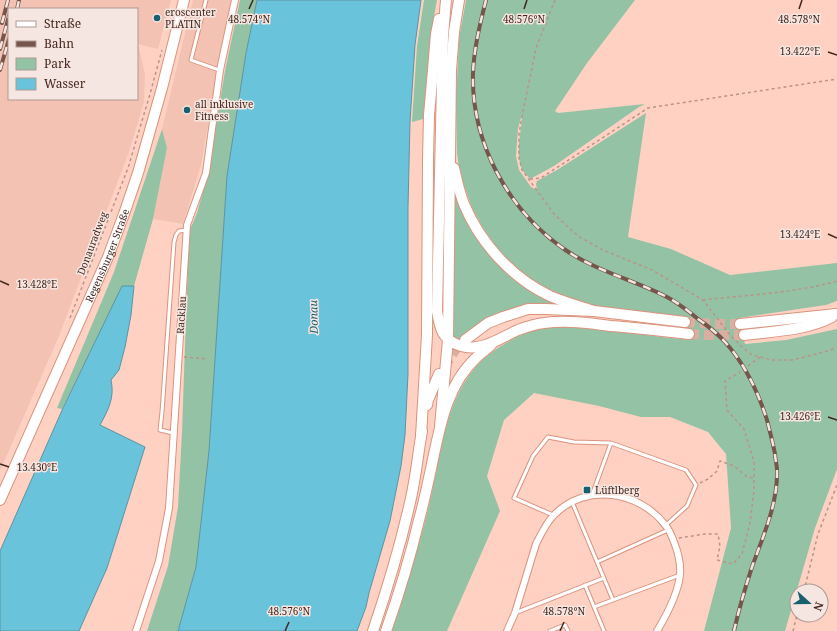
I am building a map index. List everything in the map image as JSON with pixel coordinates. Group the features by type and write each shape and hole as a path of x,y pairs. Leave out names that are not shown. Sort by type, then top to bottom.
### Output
{"main road":[{"name":"Regensburger Straße","path":"0,500 105,264 124,214 138,173 162,88 184,0"},
{"path":"444,0 437,311 440,329 443,335 448,340 461,346 468,347 484,345 520,329 534,325 567,322 689,334"},
{"path":"421,436 426,335 430,115 436,34 444,0"},
{"path":"440,426 448,340 451,70 458,0"},
{"path":"450,133 454,168 463,202 471,219 492,250 518,275 549,295 594,311"},
{"path":"465,340 488,323 528,309 594,311 685,322"},
{"path":"740,324 837,314"},
{"path":"744,335 810,326 837,314"},
{"path":"386,631 411,552 440,426 448,401 466,369 477,357 498,340"},
{"path":"373,631 390,577 412,497 428,400 439,374"}],"street":[{"name":"Racklau","path":"136,631 159,561 169,508 187,225 206,173 220,70 235,0"},
{"path":"507,631 515,612 536,544 554,515 572,501 592,495 607,494 629,498 648,508 667,528 672,539 680,562 679,583 668,611 657,631"}],"lane":[{"path":"206,0 190,60 220,70"},
{"path":"173,433 160,430 174,242 179,231 187,230"},
{"path":"554,515 514,498 533,456 548,437 574,442 611,443 686,470 696,485 687,506 667,528 597,562"},
{"path":"592,495 611,443"},
{"path":"572,501 613,600"},
{"path":"594,607 680,575"},
{"path":"515,612 604,578"},
{"path":"585,585 604,631"},
{"path":"550,631 565,625 568,631"}],"path":[{"path":"555,0 536,48 519,134 519,158 522,170 554,214 578,236 602,250 652,270 703,300 730,335 742,348 752,355 773,360 792,360 837,348"},
{"name":"Donauradweg","path":"68,324 128,168 163,44"},
{"path":"530,179 541,178 648,108 837,79"},
{"path":"703,300 788,290 825,284 837,280"},
{"path":"194,358 208,359"},
{"path":"748,366 760,358"},
{"path":"672,539 705,534 718,534 720,546 717,560 733,564 742,554 750,523 754,490 754,462 744,429 727,410 726,381 740,372"},
{"path":"696,485 708,479 717,471 720,461 734,466 746,476 754,478"},
{"path":"806,583 818,534 837,485"}],"shaded area":[{"path":"0,0 171,0 158,49 138,44 145,74 144,102 129,152 59,336 0,471"},
{"path":"193,0 233,0 221,52 201,165 183,224 153,219 167,148 162,129"}],"green space":[{"path":"240,0 257,0 246,53 227,176 209,451 196,567 178,631 147,631 168,566 178,507 189,232 197,213 208,174 225,71"},
{"path":"424,0 437,0 431,33 423,119 412,122 417,46"},
{"path":"466,0 635,0 587,63 555,111 558,113 645,104 554,166 530,179 523,171 519,158 522,114 518,129 516,156 519,170 531,187 537,190 537,181 557,170 646,113 628,237 671,249 730,275 837,263 837,301 826,305 739,318 745,344 786,340 837,329 837,469 815,528 799,583 789,583 789,617 785,631 704,631 731,528 726,454 708,432 670,417 641,417 599,406 534,393 504,420 487,476 500,511 447,631 391,631 422,534 451,412 459,392 470,374 486,357 506,343 523,334 535,329 554,326 606,330 690,340 686,317 590,306 546,289 519,272 499,251 483,228 472,208 460,174 457,153 456,100 459,39"},
{"path":"162,129 167,148 153,219 134,286 122,287 62,409 57,408 114,272"},
{"path":"454,182 479,241 488,253 508,273 558,303 558,305 480,324 459,339 452,336"}],"water":[{"name":"Donau","path":"257,0 421,0 415,45 410,122 408,207 408,374 405,435 401,466 390,521 366,607 357,631 178,631 196,567 209,451 227,176 246,53"},
{"path":"122,286 134,286 131,315 119,370 111,380 112,393 110,404 100,425 145,447 107,568 79,631 0,631 0,551 63,408"}],"tunnel":[{"path":"685,322 740,324"},
{"path":"689,334 744,335"},
{"path":"444,367 456,349 465,340"}],"railway":[{"path":"2,23 8,0"},
{"path":"17,8 19,0"},
{"path":"486,0 475,54 473,73 474,99 478,124 486,149 510,194 526,215 544,233 564,249 587,263 668,297 712,330 725,342 739,360 745,369 759,399 767,420 774,450 777,468 777,483 769,520 752,567 734,631"},
{"path":"0,49 8,20"},
{"path":"0,70 8,42"}],"place":[{"name":"eroscenter PLATIN","path":"157,18"},
{"name":"all inklusive Fitness","path":"187,110"},
{"name":"Lüftlberg","path":"587,490"}]}
